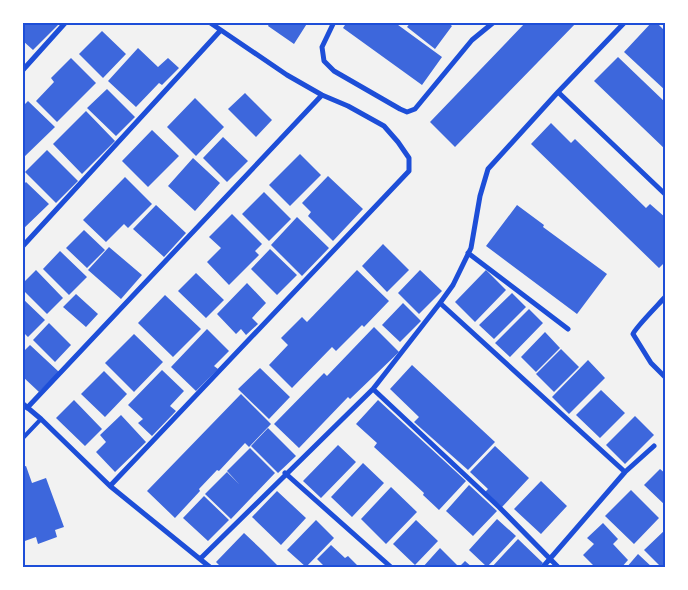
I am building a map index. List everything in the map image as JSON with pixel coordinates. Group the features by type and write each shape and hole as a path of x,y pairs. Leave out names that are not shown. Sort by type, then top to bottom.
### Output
{"street":[{"path":"22,71 66,22"},
{"path":"110,486 410,170 409,158 384,126 287,75 209,22"},
{"path":"334,22 322,47 324,61 334,71 407,112 415,109 472,40 494,22"},
{"path":"201,558 285,473 373,389 452,285 471,248 480,196 488,169 624,22"},
{"path":"22,247 220,31"},
{"path":"558,92 666,194"},
{"path":"211,568 110,486 41,418 25,405 322,95"},
{"path":"468,253 568,329"},
{"path":"666,296 634,330 633,336 651,363 666,378"},
{"path":"440,303 626,472"},
{"path":"373,389 499,507 559,568"},
{"path":"542,568 626,472 654,446"},
{"path":"285,473 392,568"}],"lane":[{"path":"22,439 41,418"}],"building":[{"path":"22,22 61,22 33,50 22,40"},
{"path":"270,22 308,22 294,44 268,26"},
{"path":"347,22 394,22 442,57 422,85 343,28"},
{"path":"411,22 447,22 452,26 435,49 407,27"},
{"path":"526,22 577,22 455,147 430,122"},
{"path":"652,22 656,22 666,32 666,91 624,52"},
{"path":"102,31 126,54 103,78 79,54"},
{"path":"138,48 158,67 168,58 179,68 162,85 159,83 136,107 108,81"},
{"path":"618,57 666,103 666,150 594,81"},
{"path":"71,58 96,83 57,122 36,101 54,82 51,78"},
{"path":"107,89 135,117 116,136 87,108"},
{"path":"245,93 272,120 256,137 228,109"},
{"path":"195,98 224,127 196,156 167,127"},
{"path":"28,101 55,127 22,159 22,107"},
{"path":"86,111 115,141 82,174 53,144"},
{"path":"551,123 571,143 575,139 646,208 650,204 666,218 666,261 659,268 531,144"},
{"path":"152,130 179,156 148,187 122,161"},
{"path":"223,137 248,161 227,182 203,158"},
{"path":"47,150 78,181 56,203 25,172"},
{"path":"300,154 321,175 290,206 269,185"},
{"path":"193,158 220,183 195,211 168,186"},
{"path":"328,176 363,209 333,241 308,216 311,212 302,203"},
{"path":"125,177 152,204 128,228 124,224 106,242 83,220"},
{"path":"26,182 49,204 22,230 22,186"},
{"path":"264,192 291,219 269,241 242,214"},
{"path":"156,205 186,233 164,257 133,229"},
{"path":"517,205 544,225 543,227 607,274 577,314 486,246"},
{"path":"232,214 262,244 255,251 259,255 229,285 207,262 221,248 209,237"},
{"path":"297,217 329,248 302,276 271,245"},
{"path":"84,230 105,250 87,268 66,248"},
{"path":"383,244 409,270 387,292 362,266"},
{"path":"109,247 142,275 121,299 88,270"},
{"path":"270,249 297,275 277,295 251,269"},
{"path":"60,251 87,277 69,295 43,269"},
{"path":"36,270 63,298 47,314 22,289 22,284"},
{"path":"357,270 389,301 364,327 362,325 336,351 332,347 292,388 269,365 288,345 281,338 302,317 307,322"},
{"path":"420,270 442,291 419,314 398,293"},
{"path":"486,270 506,290 475,322 455,302"},
{"path":"196,273 224,300 206,318 178,291"},
{"path":"247,283 266,303 252,318 258,324 246,335 241,329 236,334 217,314"},
{"path":"512,293 526,307 494,339 479,325"},
{"path":"76,294 98,314 86,327 63,307"},
{"path":"165,295 201,329 173,357 138,323"},
{"path":"22,298 45,320 28,337 22,331"},
{"path":"403,303 421,321 400,342 382,325"},
{"path":"529,309 543,323 510,357 495,343"},
{"path":"49,323 71,345 55,362 33,340"},
{"path":"374,327 399,352 350,399 348,397 299,448 274,424 324,373 327,376"},
{"path":"207,329 229,351 214,366 218,369 196,391 171,367"},
{"path":"545,332 560,348 536,372 521,357"},
{"path":"134,334 163,362 134,392 105,363"},
{"path":"30,345 59,372 39,392 22,376 22,353"},
{"path":"561,349 579,367 554,392 536,374"},
{"path":"588,360 605,378 569,414 552,397"},
{"path":"412,365 495,442 468,470 414,422 419,417 390,389"},
{"path":"260,368 290,397 269,419 238,389"},
{"path":"162,370 184,391 170,406 176,411 152,436 138,423 143,419 128,405"},
{"path":"104,371 127,394 105,417 81,394"},
{"path":"601,390 625,413 600,438 576,415"},
{"path":"241,394 271,424 249,447 245,443 219,471 217,470 175,518 147,491"},
{"path":"74,400 102,429 85,446 56,418"},
{"path":"378,400 466,481 439,510 423,495 424,493 374,447 377,443 356,424"},
{"path":"121,415 146,442 115,472 96,452 106,442 100,435"},
{"path":"635,416 654,435 625,464 606,445"},
{"path":"268,428 296,456 278,473 251,446"},
{"path":"338,445 356,462 321,498 303,481"},
{"path":"495,446 529,478 502,507 485,492 488,489 470,472"},
{"path":"250,448 275,473 231,519 205,494 227,472 239,484 227,471"},
{"path":"363,463 384,483 352,517 331,497"},
{"path":"26,466 32,483 46,478 64,527 55,530 57,537 38,544 36,537 22,542 22,467"},
{"path":"660,469 666,474 666,506 644,485"},
{"path":"541,481 567,506 541,534 514,509"},
{"path":"469,485 497,511 473,536 446,511"},
{"path":"391,487 417,512 386,544 361,519"},
{"path":"631,490 659,518 634,544 605,516"},
{"path":"277,491 306,518 281,545 252,517"},
{"path":"204,496 229,520 208,541 183,518"},
{"path":"497,519 516,536 487,567 469,550"},
{"path":"316,520 334,538 306,567 287,550"},
{"path":"416,520 438,541 415,565 393,544"},
{"path":"603,523 618,539 613,544 628,560 621,568 596,568 583,555 594,544 587,538"},
{"path":"666,529 666,568 662,568 644,550"},
{"path":"244,533 280,568 222,568 216,562"},
{"path":"518,539 543,563 539,568 491,568"},
{"path":"331,545 345,558 348,556 360,568 326,568 317,559"},
{"path":"440,548 459,567 465,561 473,568 422,568"},
{"path":"638,554 653,568 626,568"}]}
